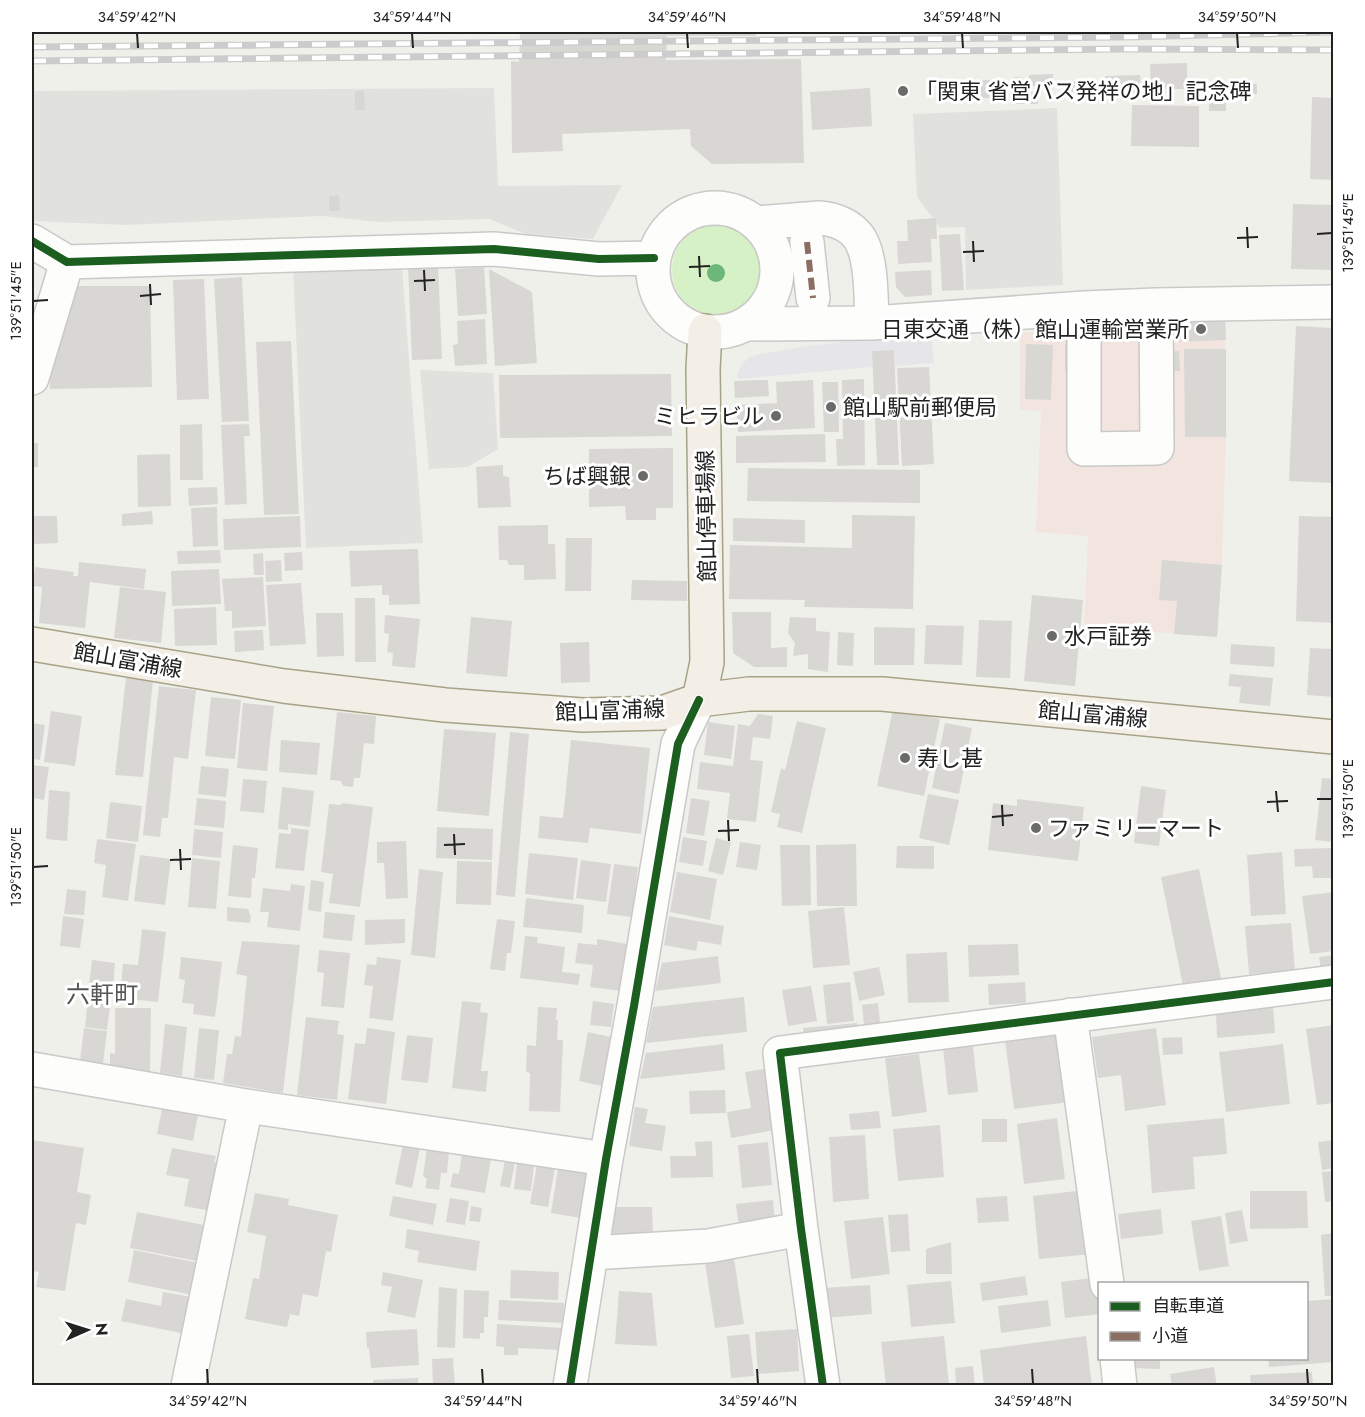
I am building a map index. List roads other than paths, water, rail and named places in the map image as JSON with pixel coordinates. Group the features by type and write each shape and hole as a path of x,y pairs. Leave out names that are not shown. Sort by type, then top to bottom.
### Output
{"main road":[{"name":"館山停車場線","path":"699,700 707,662 703,369 705,332"},
{"name":"館山富浦線","path":"32,644 285,686 445,705 583,715 662,713 699,700 749,694 882,694 1334,737"}],"street":[{"path":"719,207 739,212 756,223 769,239 774,249 777,281 769,301 756,318 726,332 705,332 686,325 670,313 664,305 654,278 654,258 661,239 674,223 699,209 719,207"},
{"path":"756,223 819,218 840,223 854,232 859,238 866,258 870,281 872,323"},
{"path":"32,241 67,262 494,249 599,259 654,258"},
{"path":"807,242 813,298"},
{"path":"32,378 67,262"},
{"path":"747,324 872,323 1156,304 1334,302"},
{"path":"1084,308 1084,449 1157,448 1156,304"},
{"path":"570,1386 606,1159 678,744 699,700"},
{"path":"823,1386 780,1053 1334,982"},
{"path":"1070,1015 1107,1282"},
{"path":"32,1069 246,1106 606,1159"},
{"path":"188,1386 246,1106"},
{"path":"591,1253 708,1246 801,1228"},
{"path":"1117,1360 1120,1386"}],"railway":[{"path":"32,47 1124,37 1334,32"},
{"path":"32,61 1123,49 1334,50"}],"place":[{"name":"「関東 省営バス発祥の地」記念碑","path":"903,91"},
{"name":"日東交通（株）館山運輸営業所","path":"1201,329"},
{"name":"館山駅前郵便局","path":"831,407"},
{"name":"ミヒラビル","path":"776,416"},
{"name":"ちば興銀","path":"643,476"},
{"name":"水戸証券","path":"1052,636"},
{"name":"寿し甚","path":"905,758"},
{"name":"ファミリーマート","path":"1036,828"}],"district":[{"name":"六軒町","path":"102,995"}]}
